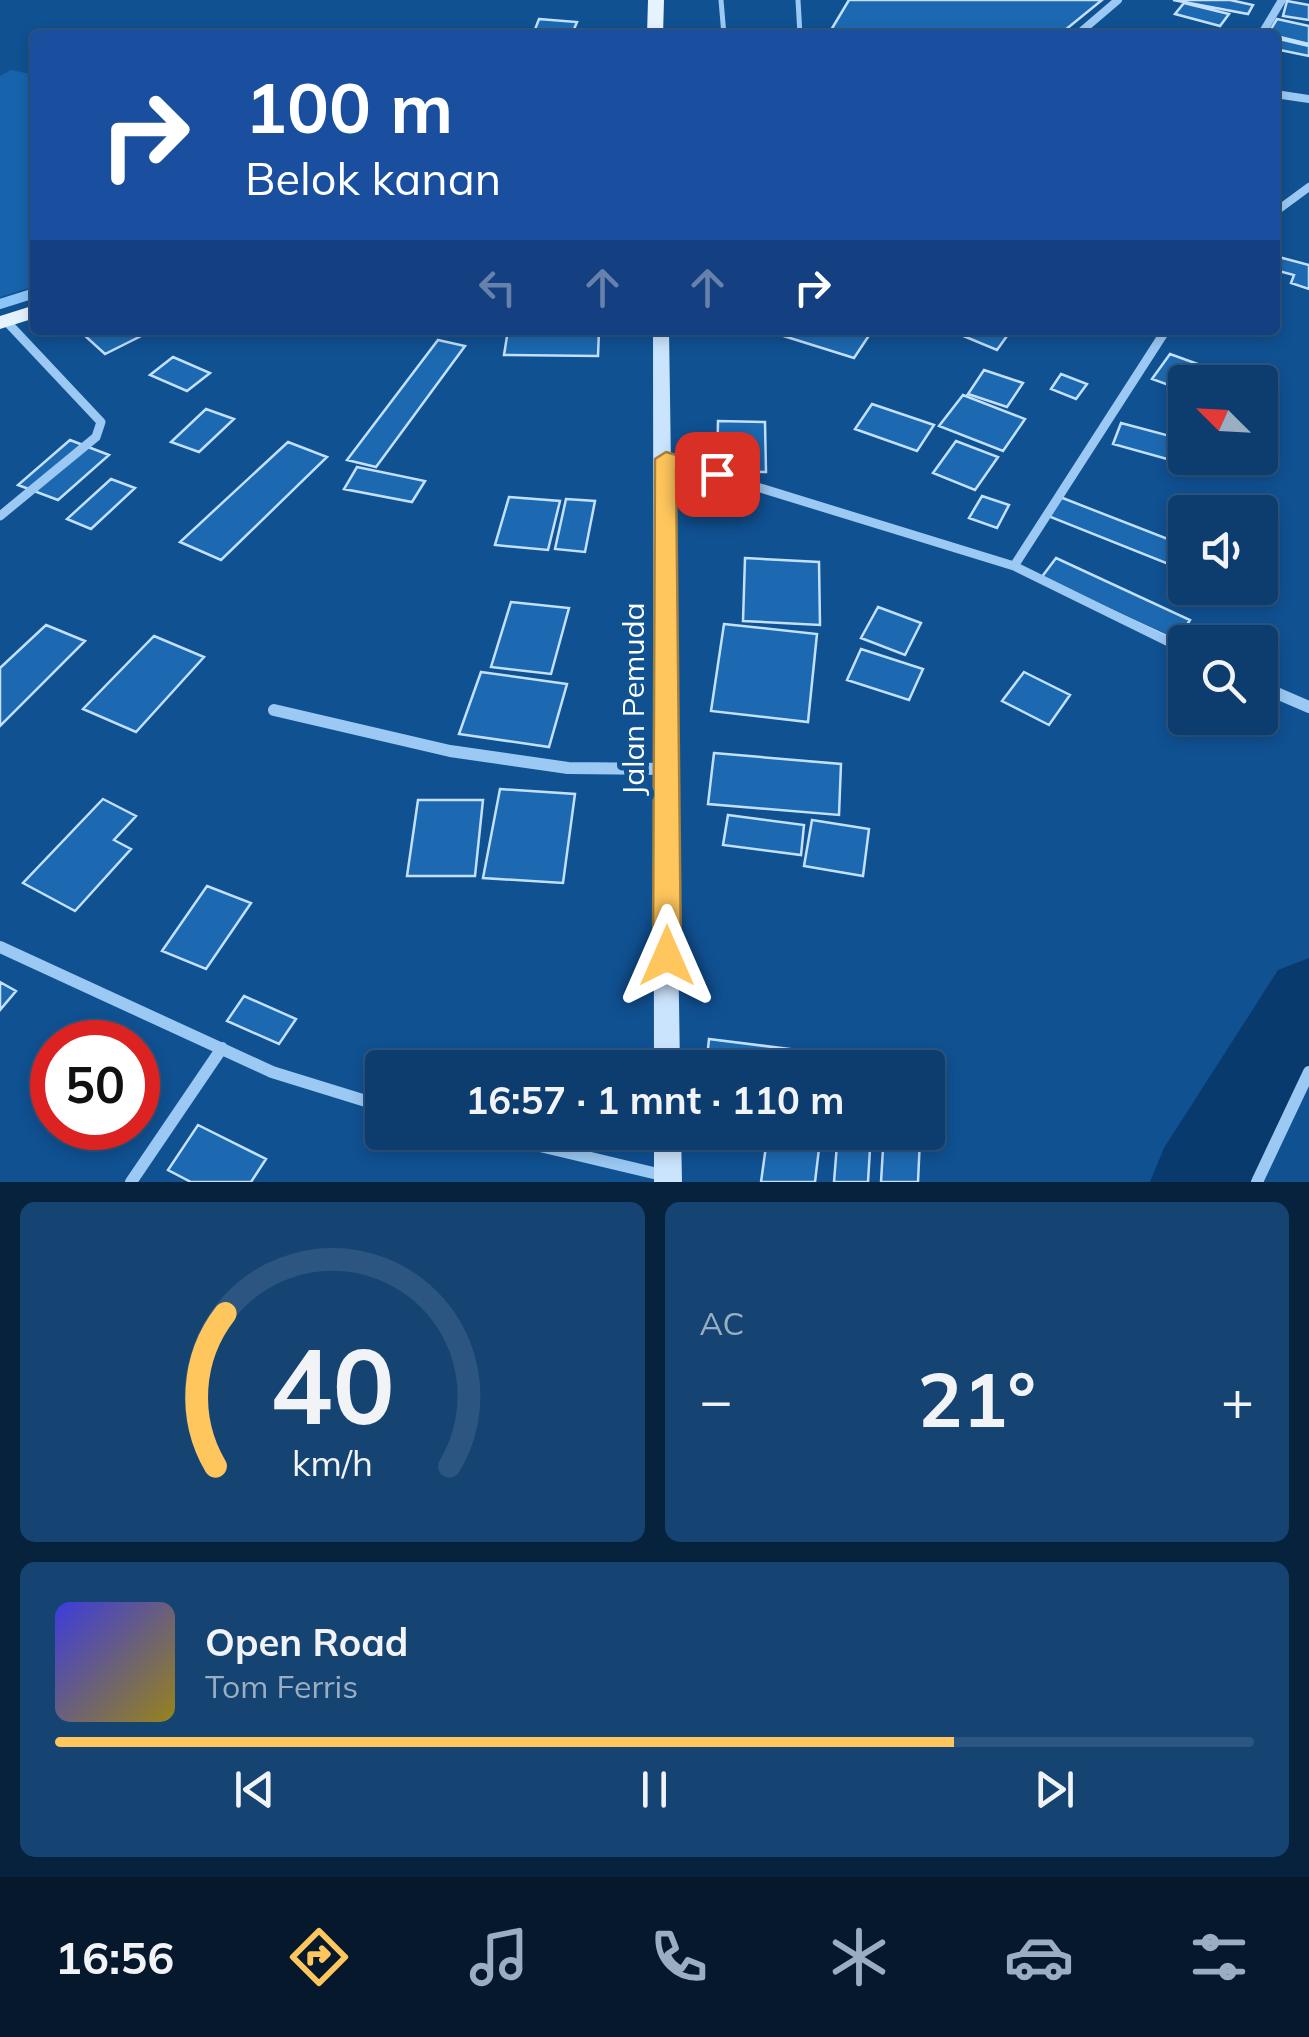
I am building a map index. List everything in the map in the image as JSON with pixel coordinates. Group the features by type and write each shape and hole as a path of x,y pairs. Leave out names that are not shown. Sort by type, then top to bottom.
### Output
{"main road":[{"path":"655,30 656,0"},
{"path":"3,322 30,313"},
{"name":"Jalan Pemuda","path":"661,335 666,459 667,1050"},
{"path":"668,1150 668,1179"}],"street":[{"path":"1083,30 1118,0"},
{"path":"1264,30 1282,0"},
{"path":"1280,95 1309,99"},
{"path":"1280,208 1309,187"},
{"path":"0,516 96,437 101,422 3,322"},
{"path":"1014,566 1163,335"},
{"path":"666,459 1014,566 1168,642"},
{"path":"1278,694 1309,708"},
{"path":"274,710 450,751 568,768 666,768"},
{"path":"0,947 272,1072 365,1101"},
{"path":"130,1182 222,1048"},
{"path":"1257,1182 1309,1072"},
{"path":"553,1150 668,1179"}],"lane":[{"path":"720,0 723,30"},
{"path":"798,0 800,30"}],"shaded area":[{"path":"11,70 30,74 30,288 0,297 0,76"}],"building":[{"path":"849,0 1102,0 1065,30 831,30"},
{"path":"1173,0 1230,0 1253,5 1248,14"},
{"path":"1287,1 1309,5 1309,20 1283,16"},
{"path":"1184,3 1229,14 1220,26 1175,14"},
{"path":"539,19 577,22 574,30 535,30"},
{"path":"1277,19 1309,26 1309,44 1280,37 1280,30 1270,30"},
{"path":"1280,39 1309,46 1309,56 1280,50"},
{"path":"1280,257 1309,265 1309,289 1291,283 1294,275 1280,271"},
{"path":"84,335 143,335 105,354"},
{"path":"507,335 599,335 598,356 504,355"},
{"path":"780,335 869,335 854,358"},
{"path":"961,335 1007,336 997,350"},
{"path":"438,340 465,346 376,467 347,460"},
{"path":"1170,354 1201,365 1168,365 1168,385 1152,379"},
{"path":"173,357 210,373 187,391 150,375"},
{"path":"984,370 1023,383 1007,407 968,394"},
{"path":"1061,374 1087,384 1076,399 1051,389"},
{"path":"963,395 1025,419 1003,451 939,426"},
{"path":"872,404 934,425 917,451 855,429"},
{"path":"206,409 234,419 199,452 171,442"},
{"path":"718,421 765,422 766,472 717,471"},
{"path":"1121,423 1168,435 1168,456 1167,459 1113,444"},
{"path":"70,440 109,455 58,500 18,485"},
{"path":"956,441 998,457 975,490 933,473"},
{"path":"288,442 327,457 221,560 180,542"},
{"path":"357,467 425,481 412,502 344,489"},
{"path":"111,479 135,488 91,529 67,519"},
{"path":"982,496 1009,505 997,528 969,518"},
{"path":"509,497 560,501 548,550 495,545"},
{"path":"1060,497 1168,539 1168,564 1048,516"},
{"path":"566,499 595,501 585,552 555,549"},
{"path":"745,558 819,562 820,625 743,621"},
{"path":"1056,558 1190,620 1187,625 1168,625 1168,637 1041,578"},
{"path":"511,602 569,608 551,674 491,667"},
{"path":"878,607 921,623 905,655 861,638"},
{"path":"724,624 817,634 808,722 711,711"},
{"path":"46,625 85,641 0,726 0,668"},
{"path":"154,636 204,657 136,732 83,709"},
{"path":"861,649 923,669 909,700 847,680"},
{"path":"481,672 567,684 549,747 459,734"},
{"path":"1024,672 1070,695 1049,725 1002,701"},
{"path":"714,753 841,764 839,815 708,804"},
{"path":"500,789 575,794 563,883 483,878"},
{"path":"103,799 136,816 114,840 131,849 75,911 23,883"},
{"path":"418,800 483,800 475,876 407,876"},
{"path":"728,815 804,825 801,855 723,845"},
{"path":"812,820 869,829 863,876 804,866"},
{"path":"207,886 251,903 206,969 162,951"},
{"path":"0,982 16,991 0,1010"},
{"path":"244,996 296,1019 279,1044 227,1021"},
{"path":"709,1039 797,1050 708,1050"},
{"path":"198,1125 266,1159 251,1182 191,1182 168,1170"},
{"path":"765,1150 819,1150 815,1182 761,1182"},
{"path":"837,1150 870,1150 868,1182 834,1182"},
{"path":"883,1150 919,1150 918,1182 881,1182"}],"waterway":[{"path":"0,304 30,295"},
{"path":"1198,1182 1309,999"}],"route":[{"path":"667,956 666,459 717,474"}]}
